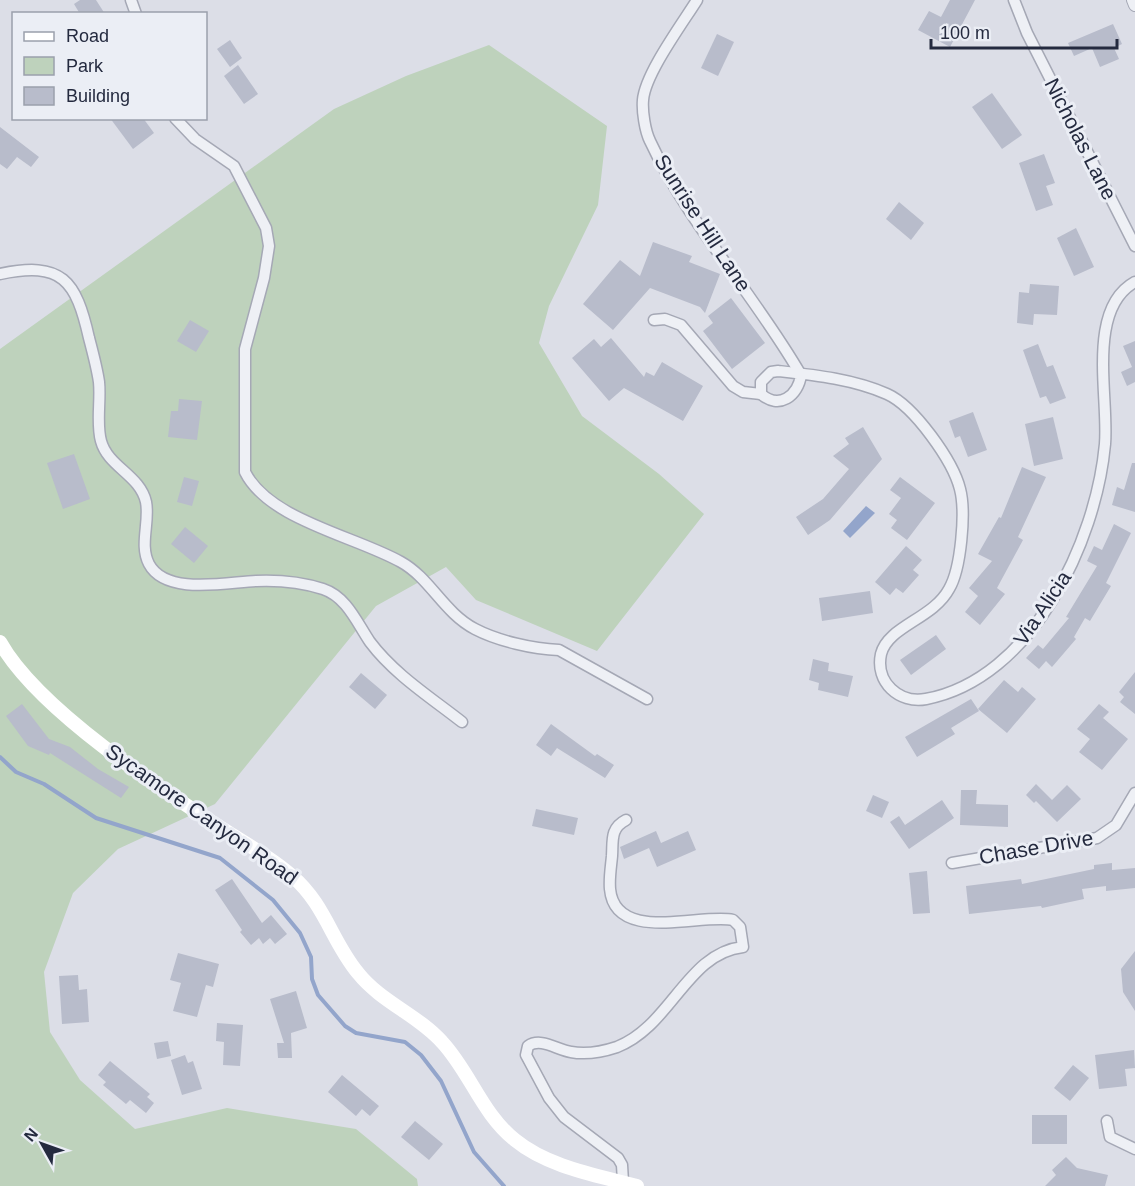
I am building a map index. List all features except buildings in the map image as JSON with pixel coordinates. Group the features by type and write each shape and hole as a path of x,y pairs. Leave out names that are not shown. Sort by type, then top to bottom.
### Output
{"main road":[{"name":"Sycamore Canyon Road","path":"0,642 26,678 92,735 185,804 292,875 321,909 358,974 384,998 441,1040 492,1116 508,1134 544,1157 588,1173 637,1186"}],"street":[{"name":"Sunrise Hill Lane","path":"697,0 646,82 643,101 648,138 686,204 784,344 801,375"},
{"name":"Nicholas Lane","path":"1014,0 1027,33 1135,246"},
{"path":"1133,0 1135,5"},
{"path":"177,120 195,139 234,166 266,228 269,246 264,278 245,349 245,472 251,484 262,495 293,513 402,562 419,576 454,614 475,629 543,650 558,650 647,699"},
{"path":"0,274 25,269 49,272 63,280 78,299 99,382 101,443 111,460 134,480 144,496 147,510 146,557 157,574 169,580 202,585 291,581 326,589 348,606 386,662 462,722"},
{"name":"Via Alicia","path":"761,394 761,382 771,372 833,378 871,388 900,402 911,411 954,474 960,490 962,510 953,582 942,601 933,610 891,636 882,649 880,664 888,686 900,696 915,700 943,695 975,682 1011,654 1032,629 1069,569 1084,535 1101,474 1106,411 1103,343 1106,327 1114,304 1122,291 1135,282"},
{"path":"654,320 665,319 681,325 733,386 743,392 761,394 772,401 784,401 797,390 801,375"},
{"name":"Chase Drive","path":"952,863 1097,838 1116,825 1135,793"},
{"path":"623,1182 622,1165 618,1158 583,1134 549,1098 526,1055 528,1046 539,1042 563,1050 587,1053 619,1046 648,1028 660,1017 705,962 717,953 743,947 740,927 733,920 648,922 632,918 616,906 610,888 612,837 619,824 626,820"},
{"path":"1107,1121 1110,1137 1135,1149"}],"green space":[{"path":"489,45 607,126 598,205 549,306 539,343 582,416 659,474 704,514 597,651 476,600 446,567 376,606 215,804 118,849 73,893 44,972 50,1032 80,1080 135,1129 227,1108 356,1129 417,1179 418,1186 0,1186 0,349 334,109 406,76"}],"water":[{"path":"866,506 875,513 850,538 843,531"}],"waterway":[{"path":"0,757 16,772 44,784 96,818 220,858 273,900 300,933 311,957 312,979 318,995 345,1026 356,1033 405,1042 421,1055 441,1081 474,1152 504,1186"}]}
